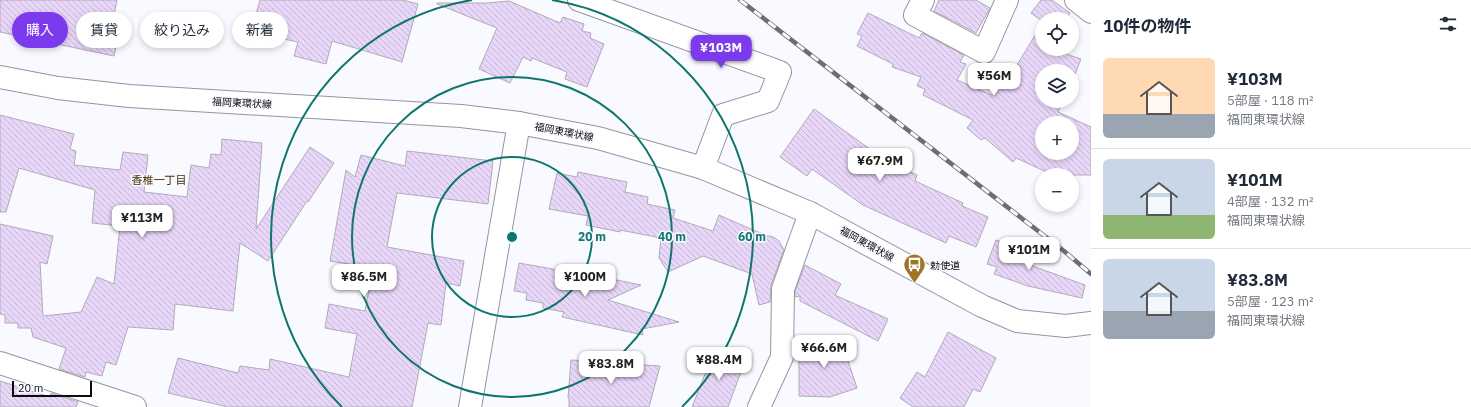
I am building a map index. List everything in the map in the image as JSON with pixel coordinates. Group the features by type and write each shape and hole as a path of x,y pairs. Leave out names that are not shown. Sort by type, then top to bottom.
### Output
{"street":[{"path":"579,0 780,72 768,101 723,115 703,168"},
{"path":"923,0 915,15 984,52 1007,0"},
{"path":"1076,0 1091,12"},
{"name":"福岡東環状線","path":"0,77 58,88 129,96 461,116 519,123 598,138 703,168 810,213 982,306 1017,321 1066,326 1091,323"},
{"path":"470,407 519,123"},
{"path":"759,407 782,357 783,288 810,213"},
{"path":"0,363 135,407"}],"building":[{"path":"0,0 117,0 115,12 76,12 76,48 68,46 68,12 12,12 12,35 0,32"},
{"path":"260,0 403,0 418,4 402,62 332,41 326,64 294,56 298,42 288,40 288,12 257,12"},
{"path":"939,0 976,0 990,8 976,33 934,11"},
{"path":"1041,0 1052,0 1069,12 1035,12 1035,16 1031,13"},
{"path":"509,1 560,23 563,17 584,24 582,31 591,33 590,38 604,44 587,87 565,79 567,72 532,58 531,61 523,57 510,83 479,69 497,28 437,4"},
{"path":"868,13 919,38 922,33 964,55 960,62 966,64 957,80 994,96 1015,64 1017,65 1035,35 1035,56 1072,56 1081,59 1079,64 1035,64 1035,108 1060,108 1058,112 1067,116 1035,116 1035,160 1079,160 1079,122 1091,127 1091,175 1079,175 1079,168 1038,168 1016,158 1013,162 985,138 981,140 967,128 973,120 923,95 925,89 917,86 921,77 892,67 893,64 857,46 862,36 857,34"},
{"path":"76,48 116,48 114,56"},
{"path":"814,109 888,162 917,175 915,181 963,203 962,206 988,217 976,247 949,236 946,243 863,205 812,169 807,176 780,157"},
{"path":"0,115 74,134 70,149 76,151 74,165 120,170 123,152 148,155 144,192 187,197 191,165 209,168 211,154 221,155 222,139 262,143 256,229 310,147 334,163 268,261 240,243 233,311 175,304 173,330 128,327 116,365 106,362 102,376 86,372 85,377 59,369 66,348 33,337 31,328 18,328 18,323 5,323 5,315 0,314 0,224 53,236 47,264 40,262 43,316 81,312 97,277 114,284 120,226 92,223 95,190 19,168 6,212 0,212"},
{"path":"407,151 493,161 488,204 397,193 387,247 464,261 460,286 446,283 441,325 428,323 412,407 228,407 168,393 178,358 238,373 240,366 269,370 270,359 349,377 357,334 325,328 329,304 365,311 373,268 330,261 346,170 355,177 361,155 405,166"},
{"path":"578,172 627,182 625,192 648,197 647,204 675,210 673,218 713,231 719,215 775,238 779,241 784,250 771,285 770,302 759,305 752,274 703,256 668,272 659,258 661,238 586,225 588,216 549,209 557,173 577,177"},
{"path":"996,240 1031,252 1027,264 1085,285 1082,298 1028,286 994,274 997,267 987,264"},
{"path":"519,263 641,285 608,300 679,322 642,329 643,335 562,317 564,312 543,308 543,303 526,300 527,293 514,291"},
{"path":"805,265 841,284 835,295 888,319 878,341 800,301 800,296 795,297 795,291"},
{"path":"948,332 996,358 980,392 973,389 964,407 913,407 900,398 917,372 925,377"},
{"path":"799,340 841,340 857,388 830,397 799,396"},
{"path":"713,348 745,361 728,407 692,407 707,369 710,370"},
{"path":"571,360 660,366 649,407 569,407 568,398"},
{"path":"0,381 50,397 51,393 78,402 76,407 0,407"}],"railway":[{"path":"740,0 1064,251 1091,274"}],"place":[{"name":"勅使道","path":"914,284"}],"district":[{"name":"香椎一丁目","path":"159,180"}]}
